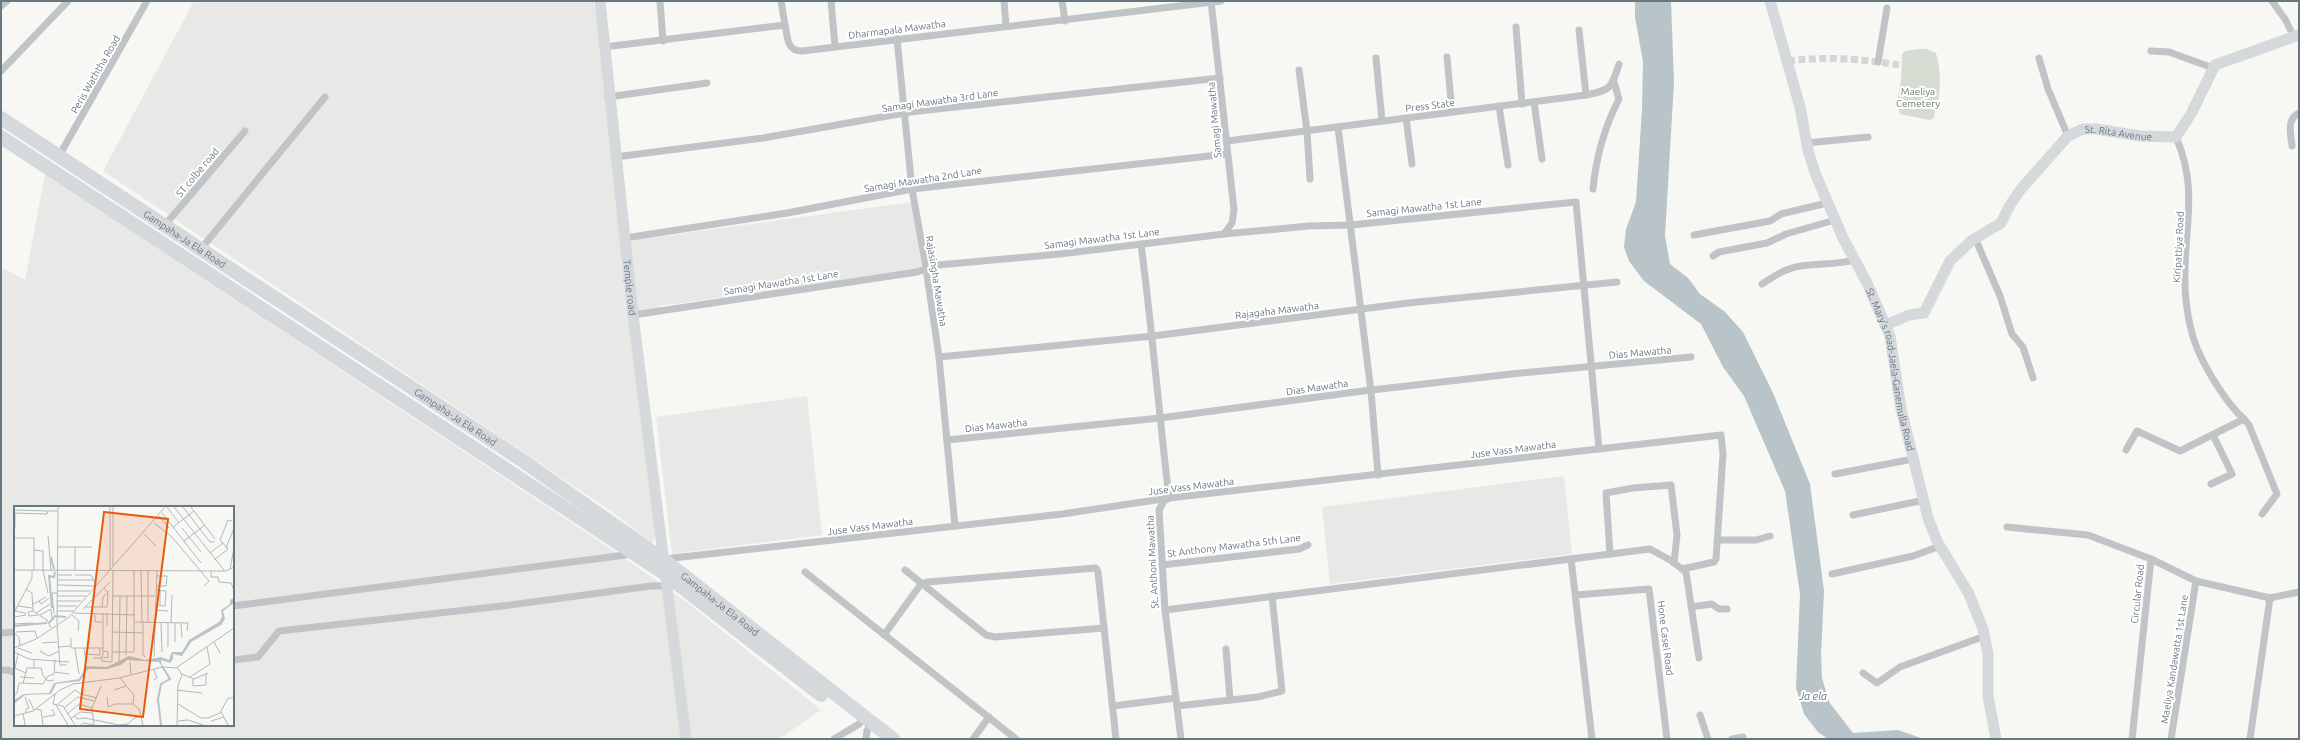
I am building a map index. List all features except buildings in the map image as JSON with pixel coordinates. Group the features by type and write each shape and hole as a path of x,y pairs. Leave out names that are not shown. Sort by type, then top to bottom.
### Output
{"highway":[{"name":"Gampaha-Ja Ela Road","path":"1,118 523,461 664,560 868,729"},
{"name":"Gampaha-Ja Ela Road","path":"1,137 636,554 666,580 868,729 893,739"}],"street":[{"path":"1,6 7,1"},
{"path":"1,71 68,1"},
{"name":"Peris Waththa Road","path":"59,156 147,1"},
{"name":"Temple road","path":"600,1 608,97 633,315 686,739"},
{"path":"660,1 663,41"},
{"path":"604,47 785,25 781,1"},
{"path":"831,1 835,46"},
{"path":"1004,1 1006,26"},
{"path":"1062,1 1065,21"},
{"name":"Dharmapala Mawatha","path":"785,25 788,42 794,51 1006,26 1065,21 1221,1"},
{"name":"St. Mary's road-Jaela-Ganemulla Road","path":"1770,1 1800,106 1806,143 1815,173 1827,203 1890,336 1901,409 1928,518 1940,546 1977,610 1985,636 1988,654 1988,696 1996,739"},
{"path":"2176,137 2191,114 2215,65 2296,36 2272,1"},
{"name":"Samagi Mawatha","path":"1212,2 1234,210 1232,223 1224,234"},
{"path":"1878,62 1887,8"},
{"path":"1516,28 1522,104"},
{"path":"1579,30 1586,95"},
{"name":"Rajasingha Mawatha","path":"897,39 903,113 912,189 926,268 939,357 955,526"},
{"path":"2151,51 2169,52 2213,68"},
{"path":"1447,57 1452,112"},
{"path":"1376,58 1382,121"},
{"path":"2039,58 2048,89 2068,136"},
{"path":"1593,190 1596,162 1612,112 1619,99 1614,82 1619,64"},
{"path":"1298,70 1307,131 1310,179"},
{"name":"Samagi Mawatha 3rd Lane","path":"616,157 778,136 903,113 1220,78"},
{"name":"Press State","path":"1226,141 1586,95 1606,91 1614,82"},
{"path":"608,97 707,83"},
{"path":"200,250 325,97"},
{"path":"1534,102 1542,159"},
{"path":"1499,106 1508,165"},
{"path":"2292,146 2290,123 2294,116 2299,113"},
{"path":"1406,118 1412,164"},
{"path":"1338,127 1371,391 1378,475"},
{"name":"St. Rita Avenue","path":"1886,325 1909,315 1924,313 1950,261 1975,238 2001,223 2010,205 2021,189 2068,136 2083,129 2096,129 2140,136 2176,137"},
{"name":"ST colbe road","path":"164,226 245,131"},
{"path":"1806,143 1868,137"},
{"name":"Kiripattiya Road","path":"2176,137 2185,158 2188,176 2190,222 2184,275 2194,341 2212,376 2234,410 2248,425 2277,494 2262,514"},
{"name":"Samagi Mawatha 2nd Lane","path":"625,238 787,213 912,189 1227,154"},
{"name":"Samagi Mawatha 1st Lane","path":"633,315 917,272 926,268 1224,234 1309,226 1351,225 1576,202 1583,286"},
{"path":"1694,235 1770,221 1780,214 1827,203"},
{"path":"1713,256 1719,252 1767,243 1786,234 1835,220"},
{"path":"1975,238 2000,296 2012,334 2023,347 2033,378"},
{"path":"1141,244 1153,336 1169,498"},
{"path":"1762,284 1779,273 1801,266 1842,264 1854,260"},
{"name":"Rajagaha Mawatha","path":"939,357 1153,336 1408,303 1617,282"},
{"path":"1583,286 1599,449"},
{"name":"Dias Mawatha","path":"946,440 1160,418 1371,391 1591,366 1691,357"},
{"path":"2126,450 2137,431 2180,451 2244,419"},
{"name":"Juse Vass Mawatha","path":"664,560 1062,514 1169,498 1721,435 1723,454 1718,540"},
{"path":"2211,484 2232,474 2213,435"},
{"path":"1835,474 1913,459"},
{"path":"1610,554 1606,493 1633,488 1671,485 1677,535 1674,563"},
{"name":"St. Anthoni Mawatha","path":"1169,498 1164,500 1159,510 1165,610 1181,739"},
{"path":"1853,515 1924,500"},
{"path":"2007,527 2088,535 2151,559"},
{"path":"1682,569 1714,562 1716,560 1718,540 1756,540 1770,536"},
{"name":"St Anthony Mawatha 5th Lane","path":"1162,565 1299,549 1308,545"},
{"path":"1832,574 1914,556 1940,546"},
{"path":"1165,610 1650,549 1686,572 1699,658"},
{"path":"234,606 636,554"},
{"path":"1571,559 1592,739"},
{"name":"Circular Road","path":"2132,739 2151,559 2196,581 2270,598 2299,592"},
{"path":"884,635 921,584 927,582 1096,568 1098,572 1116,739"},
{"path":"905,570 986,635 995,638 1104,628"},
{"path":"805,572 1016,739"},
{"path":"234,660 258,657 279,631 502,606 651,586 666,580"},
{"name":"Maeliya Kandawatta 1st Lane","path":"2171,739 2196,581"},
{"name":"Hone Casel Road","path":"1576,595 1649,589 1667,739"},
{"path":"1177,706 1258,697 1282,691 1272,596"},
{"path":"2250,739 2270,598"},
{"path":"1691,607 1712,604 1719,609 1727,609"},
{"path":"1,633 14,632"},
{"path":"1863,673 1877,683 1900,666 1985,636"},
{"path":"1226,649 1230,700"},
{"path":"1,670 8,670 14,673"},
{"path":"1113,706 1176,698"},
{"path":"1700,715 1708,739"},
{"path":"973,739 989,717"},
{"path":"834,739 868,729"},
{"path":"1732,739 1743,736"}],"shaded area":[{"path":"194,1 594,1 659,533 652,543 611,511 103,171"},
{"path":"45,174 620,555 688,603 821,710 779,739 1,739 1,267 25,280"},
{"path":"912,202 922,270 659,306 659,310 637,313 628,241"},
{"path":"807,396 822,535 672,554 656,417"},
{"path":"1564,476 1572,554 1330,584 1322,507"}],"green space":[{"name":"Maeliya Cemetery","path":"1927,49 1936,53 1938,61 1940,86 1938,103 1933,119 1929,120 1900,114 1897,104 1901,80 1902,54 1905,51"}],"water":[{"name":"Ja ela","path":"1635,1 1671,1 1674,82 1665,236 1670,264 1688,278 1700,294 1724,311 1743,332 1773,393 1810,484 1824,591 1821,655 1822,678 1829,702 1853,733 1898,730 1924,739 1828,739 1818,732 1804,714 1796,688 1800,594 1785,491 1744,396 1723,367 1701,324 1644,281 1629,261 1624,247 1626,229 1636,202 1642,109 1643,62 1635,17"}],"tunnel":[{"path":"1788,61 1802,59 1844,59 1899,65"}]}
